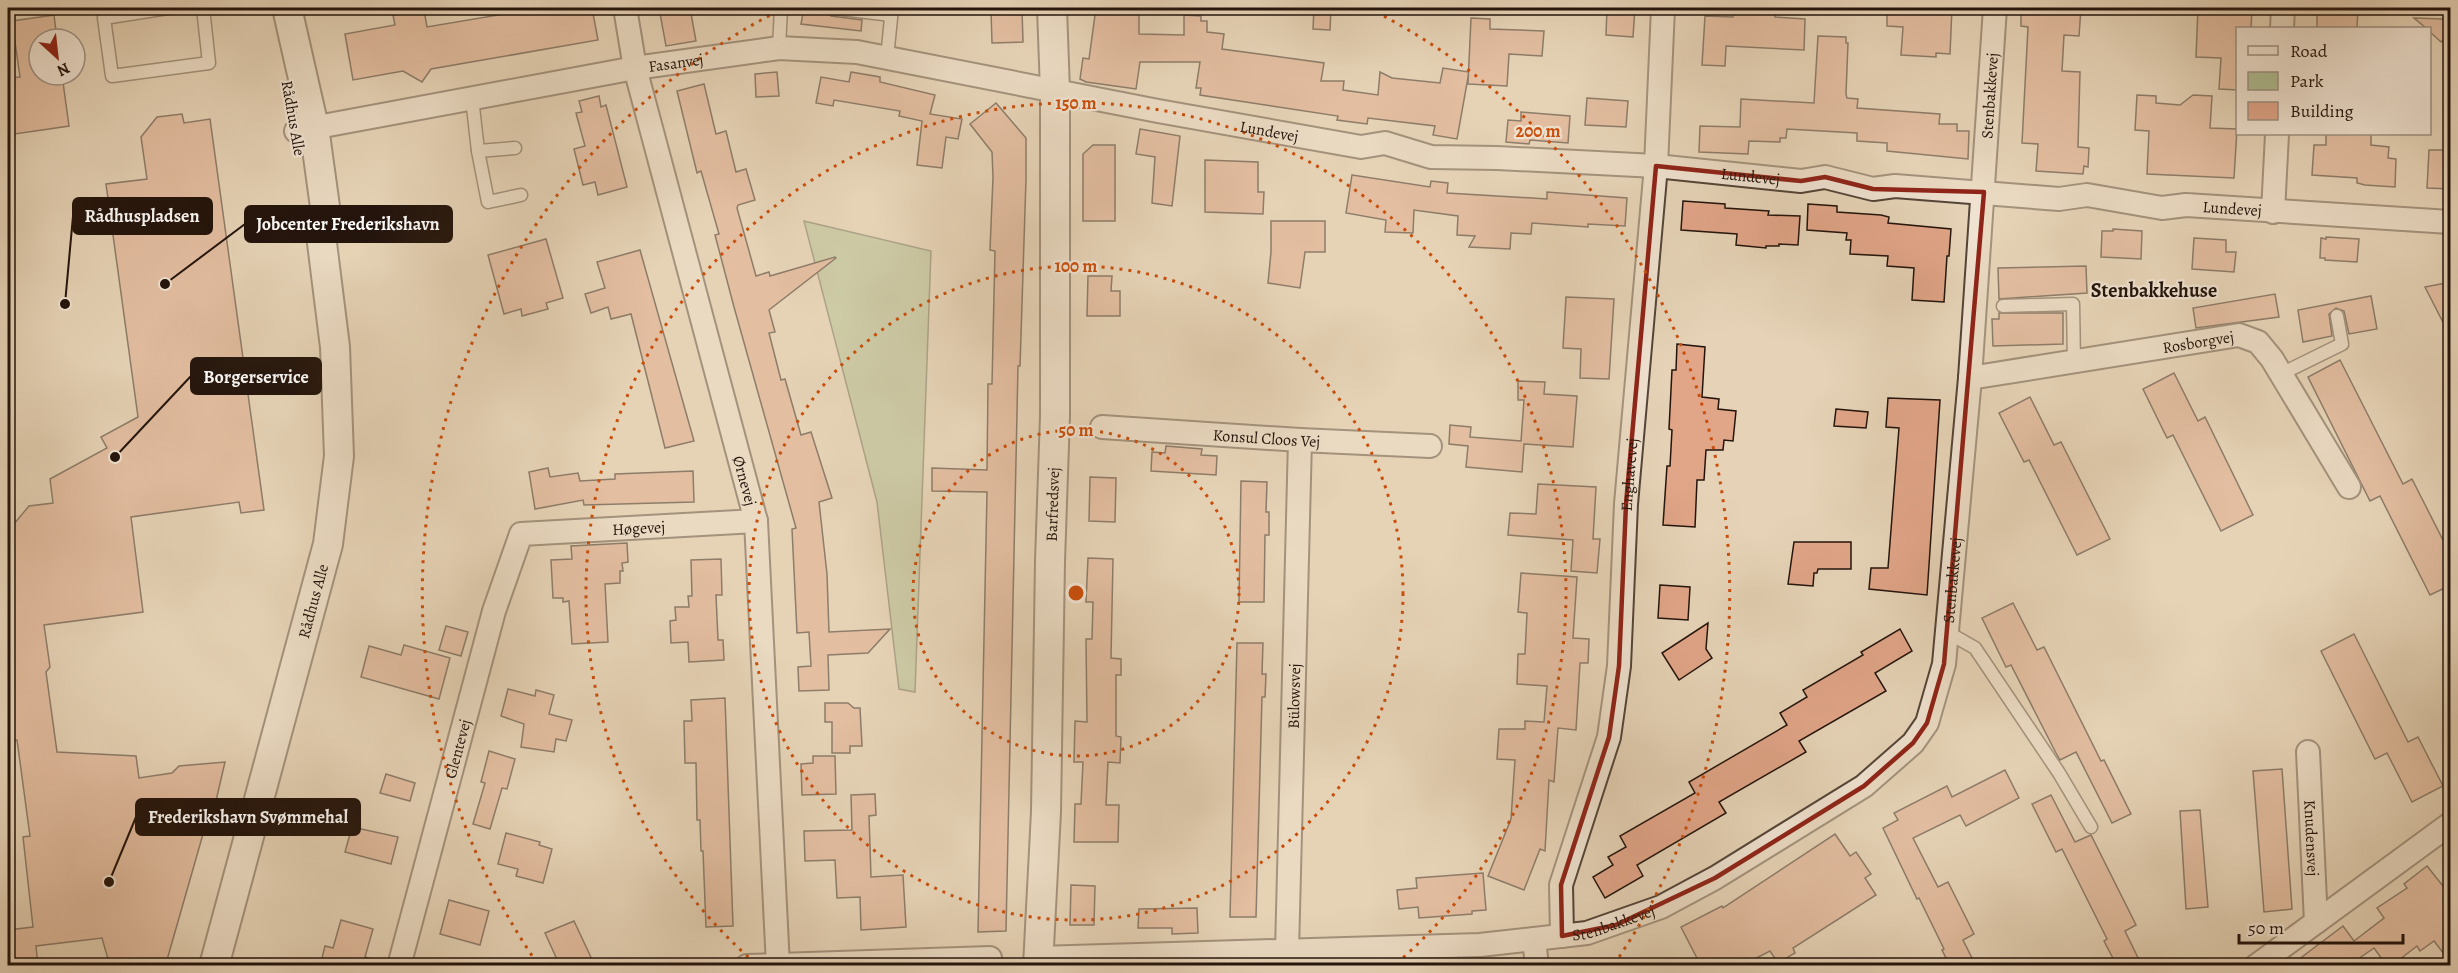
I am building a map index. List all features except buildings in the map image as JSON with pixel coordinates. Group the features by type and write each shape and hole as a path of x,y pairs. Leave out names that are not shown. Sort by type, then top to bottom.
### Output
{"street":[{"name":"Rådhus Alle","path":"214,966 328,544 339,456 335,347 320,227 325,207 271,8"},
{"name":"Rådhus Alle","path":"286,8 305,129"},
{"name":"Ørnevej","path":"625,8 635,68 756,521 778,964"},
{"name":"Barfredsvej","path":"1038,962 1046,813 1055,416 1055,91 1052,8"},
{"name":"Enghavevej","path":"1562,936 1561,885 1609,736 1619,666 1626,504 1656,166 1663,8"},
{"name":"Stenbakkevej","path":"1038,962 1480,945 1587,933 1661,907 1715,878 1864,786 1913,743 1927,723 1944,664 1970,378 1995,8"},
{"path":"2282,27 2283,8"},
{"name":"Fasanvej","path":"305,129 635,68 779,48 857,52 1055,91"},
{"name":"Lundevej","path":"1055,91 1361,147 1385,143 1431,157 1656,166 1801,181 1825,177 1873,189 1895,186 2059,199 2087,195 2162,208 2186,205 2451,222"},
{"path":"2272,212 2277,135"},
{"name":"Rosborgvej","path":"1970,378 2239,335 2258,342 2281,374 2349,487"},
{"name":"Konsul Cloos Vej","path":"1102,427 1430,446"},
{"name":"Bülowsvej","path":"1287,951 1300,440"},
{"name":"Høgevej","path":"521,534 756,521"},
{"name":"Glentevej","path":"399,966 494,611 521,534"},
{"name":"Knudensvej","path":"2308,752 2316,922"},
{"path":"2256,966 2451,824"},
{"path":"1534,939 1537,966"},
{"path":"747,966 990,958"}],"lane":[{"path":"168,8 104,18 112,76 208,63 203,8"},
{"path":"833,8 891,11 887,58"},
{"path":"779,9 779,48"},
{"path":"472,98 478,151 488,202 521,195"},
{"path":"478,151 515,148"},
{"path":"2003,306 2073,304 2074,362"},
{"path":"2281,374 2342,344 2337,316"},
{"path":"1947,632 1975,648 2059,773 2091,827"}],"highlighted area":[{"path":"1656,166 1801,181 1825,177 1873,189 1984,192 1944,664 1927,723 1913,743 1864,786 1715,878 1616,925 1562,936 1561,885 1609,737 1619,666 1626,504"}],"green space":[{"path":"804,221 931,251 915,692 899,689 877,502"}],"place":[{"name":"Jobcenter Frederikshavn","path":"165,284"},
{"name":"Rådhuspladsen","path":"65,304"},
{"name":"Borgerservice","path":"115,457"},
{"name":"Frederikshavn Svømmehal","path":"109,882"}],"district":[{"name":"Stenbakkehuse","path":"2154,290"}]}
